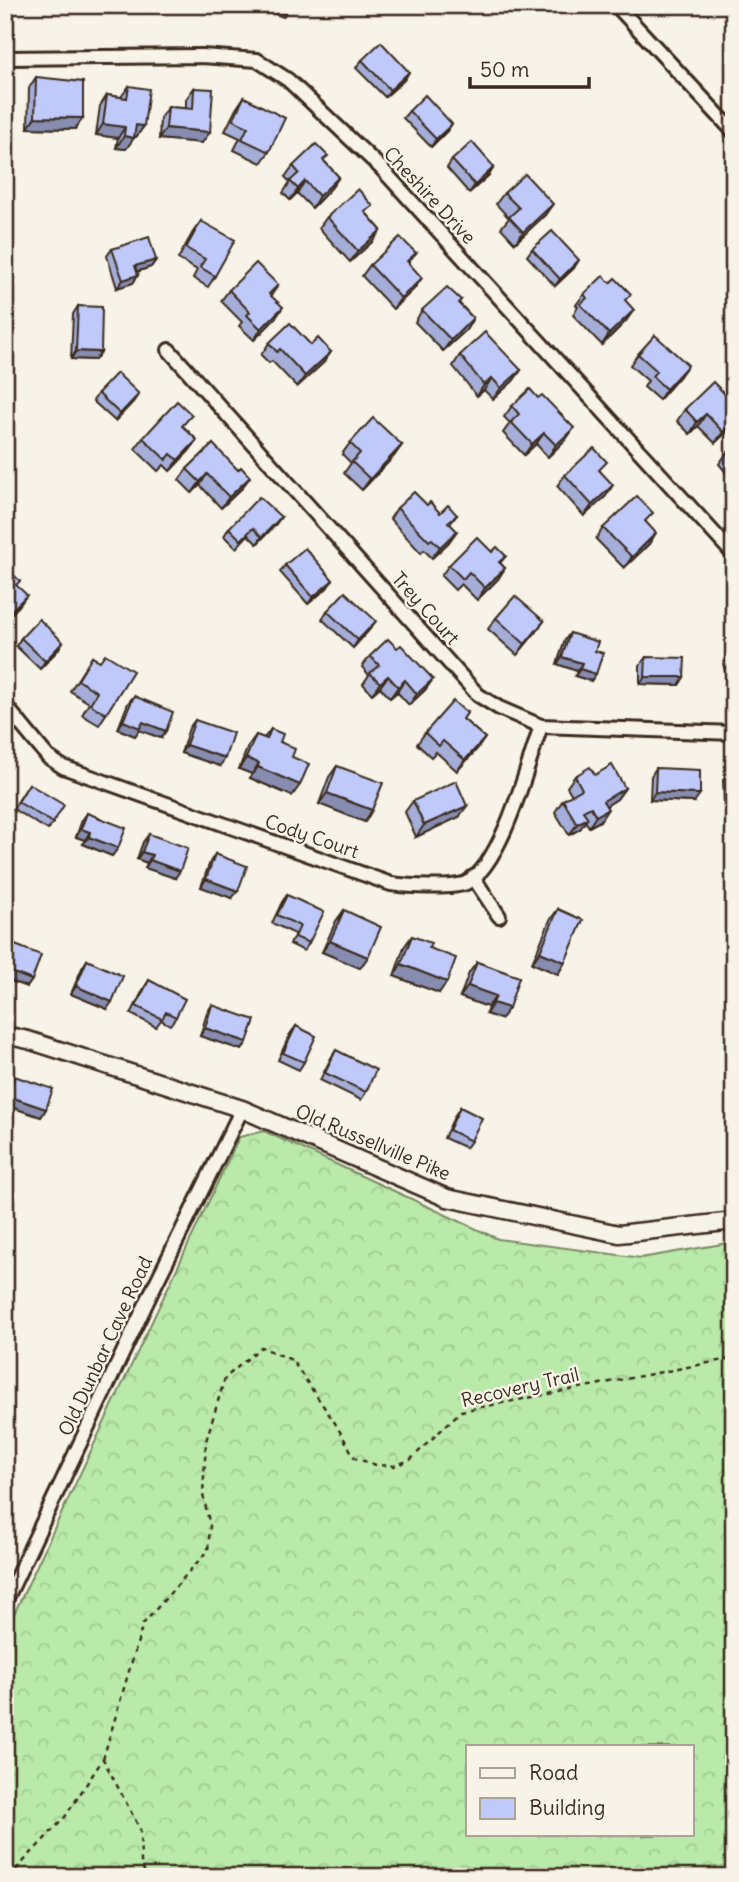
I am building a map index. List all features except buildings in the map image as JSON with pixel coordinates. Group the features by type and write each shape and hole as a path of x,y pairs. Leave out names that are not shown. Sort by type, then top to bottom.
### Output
{"street":[{"path":"616,5 734,132"},
{"name":"Cheshire Drive","path":"5,58 202,56 257,60 288,80 381,168 734,555"},
{"name":"Trey Court","path":"169,350 478,695 499,708 541,726 734,733"},
{"name":"Cody Court","path":"5,705 48,757 79,774 391,884 417,888 465,883 473,877"},
{"path":"499,916 473,877 499,844 541,726"},
{"name":"Old Russellville Pike","path":"5,1035 242,1109 447,1198 619,1234 734,1221"},
{"name":"Old Dunbar Cave Road","path":"5,1602 153,1289 242,1109"}],"path":[{"name":"Recovery Trail","path":"103,1759 143,1624 208,1550 209,1526 203,1495 206,1441 225,1378 261,1347 292,1360 335,1423 355,1458 376,1465 394,1466 410,1460 461,1410 734,1358"},
{"path":"9,1877 65,1817 103,1759 141,1829 141,1862 146,1877"}],"green space":[{"path":"264,1131 498,1239 641,1258 734,1242 734,1877 5,1877 5,1633 239,1137"}]}
